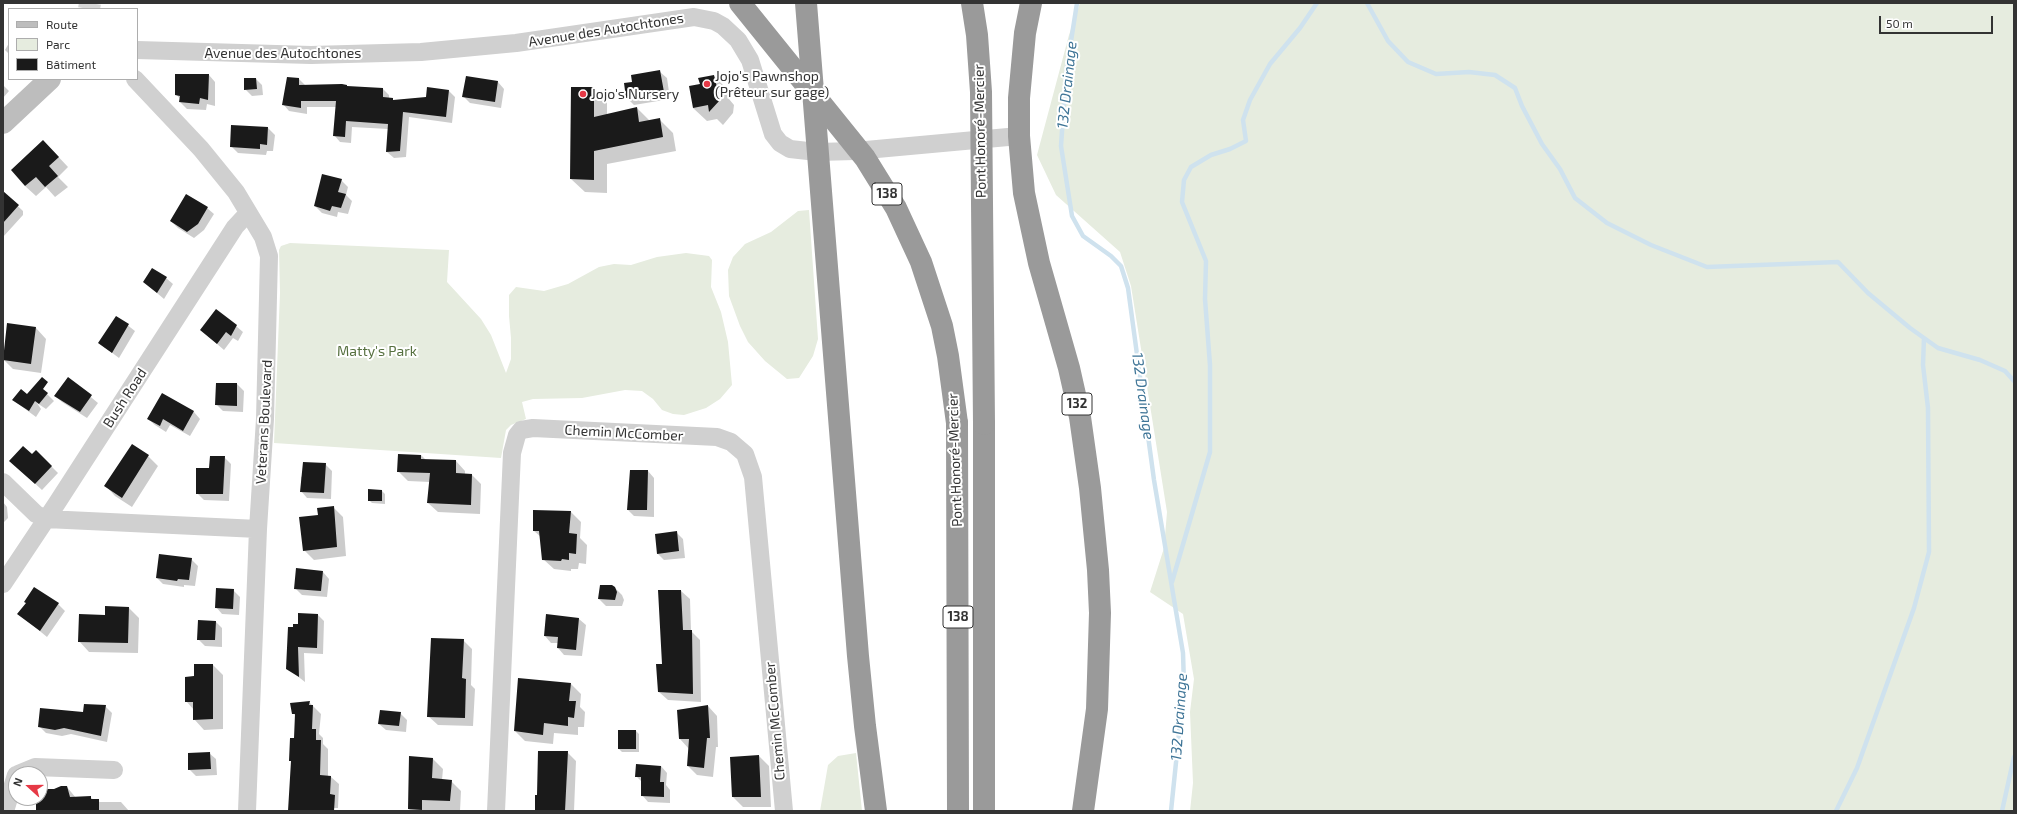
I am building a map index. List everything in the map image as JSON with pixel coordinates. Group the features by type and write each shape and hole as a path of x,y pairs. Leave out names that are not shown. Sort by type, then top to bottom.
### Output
{"highway":[{"name":"Pont Honoré-Mercier","path":"740,3 865,158 896,208 921,262 940,320 948,356 957,423 958,811"},
{"path":"806,3 858,656 876,811"},
{"name":"Pont Honoré-Mercier","path":"972,3 977,35 981,92 984,424 984,811"},
{"name":"132","path":"1031,3 1025,33 1019,98 1019,136 1024,193 1030,228 1075,393 1086,455 1094,524 1100,613 1097,709 1083,811"}],"street":[{"name":"Avenue des Autochtones","path":"138,50 311,55 421,52 548,39 683,18 704,18 723,26 731,32 744,49 750,60 770,126 777,139 790,149 817,152 855,151 1019,136"},
{"path":"3,123 49,80"},
{"name":"Veterans Boulevard","path":"136,80 218,168 236,192 267,246 270,266 265,419 258,530 247,811"},
{"name":"Bush Road","path":"3,584 231,233 241,218 248,213"},
{"name":"Chemin McComber","path":"496,811 512,453 517,435 521,430 533,428 717,437 731,442 744,454 753,477 784,811"},
{"path":"3,482 36,514 46,519 258,530"},
{"path":"48,767 114,770"}],"green space":[{"path":"1080,3 2014,3 2014,811 1190,811 1193,783 1190,712 1194,679 1183,614 1150,592 1164,548 1167,512 1131,286 1120,252 1056,195 1037,155 1069,35"},
{"path":"809,210 818,339 813,356 799,378 787,379 765,361 748,342 740,326 729,296 728,270 733,257 745,244 771,232 798,211"},
{"name":"Matty's Park","path":"290,243 449,250 447,282 481,319 491,335 506,373 511,359 509,295 516,287 544,291 568,284 599,267 614,264 631,265 657,257 686,253 709,256 712,260 711,287 721,312 728,342 732,385 720,399 706,408 684,415 673,414 662,410 653,399 642,391 625,390 582,398 533,399 522,402 526,419 511,425 506,430 501,458 274,443 280,293 279,250 281,246"},
{"path":"856,753 862,811 820,811 828,765 838,756"}],"building":[{"path":"660,70 664,92 626,98 624,83 632,82 631,75"},
{"path":"175,74 209,74 208,100 200,98 199,104 179,102 180,96 175,95"},
{"path":"714,75 716,84 720,91 720,100 709,112 708,105 693,108 689,86 700,84 698,78"},
{"path":"466,76 498,81 495,102 462,97"},
{"path":"287,77 299,78 299,85 342,84 347,86 383,88 383,97 393,98 393,100 426,97 427,87 449,90 446,117 403,112 400,151 386,152 388,124 346,121 345,137 333,136 336,101 301,101 301,108 282,105"},
{"path":"244,78 256,78 257,89 244,90"},
{"path":"571,87 594,87 594,117 637,107 639,122 660,118 663,137 594,151 594,180 570,179"},
{"path":"231,125 268,127 267,145 260,144 260,149 230,147"},
{"path":"43,140 59,157 49,166 58,176 45,187 36,177 25,186 11,170"},
{"path":"322,174 342,179 338,192 346,194 341,208 332,206 330,211 314,206"},
{"path":"3,191 19,205 3,223"},
{"path":"186,194 208,207 198,224 187,232 170,221"},
{"path":"152,268 167,277 157,293 143,282"},
{"path":"216,309 237,325 231,336 226,332 217,344 200,330"},
{"path":"116,316 129,324 112,353 98,343"},
{"path":"7,323 36,327 31,364 3,360"},
{"path":"42,377 48,382 43,389 48,393 39,404 35,401 29,411 12,400 21,389 27,394"},
{"path":"68,377 92,395 80,412 54,396"},
{"path":"216,383 237,383 237,406 215,405"},
{"path":"162,393 194,411 183,431 163,419 160,426 147,419"},
{"path":"132,444 149,455 122,498 104,486"},
{"path":"23,446 32,454 36,450 52,466 35,484 9,461"},
{"path":"398,454 421,455 421,459 456,460 456,473 472,474 471,505 427,503 430,473 397,472"},
{"path":"210,456 225,456 223,494 196,494 196,468 209,468"},
{"path":"303,462 326,463 324,493 300,492"},
{"path":"630,470 648,470 647,510 627,510"},
{"path":"368,489 382,490 382,501 368,501"},
{"path":"334,506 337,547 303,551 299,517 318,515 317,508"},
{"path":"533,510 571,511 569,533 577,534 576,554 569,553 569,560 542,560 539,531 533,531"},
{"path":"677,531 679,551 657,554 655,534"},
{"path":"159,554 192,558 189,580 178,579 177,581 156,578"},
{"path":"296,568 323,571 321,591 294,589"},
{"path":"600,585 612,585 615,587 617,592 615,600 598,599"},
{"path":"34,587 59,603 40,631 17,614 26,603 24,602"},
{"path":"216,588 234,589 233,609 215,608"},
{"path":"658,590 681,590 683,630 692,630 693,694 658,692 656,664 662,664"},
{"path":"105,606 129,607 128,643 78,642 79,614 105,615"},
{"path":"298,613 318,614 317,648 298,647 299,677 286,669 288,627 293,627 293,624 298,624"},
{"path":"546,614 579,618 576,650 557,648 558,637 544,636"},
{"path":"198,620 216,621 215,640 197,640"},
{"path":"431,638 464,639 462,678 466,679 465,718 427,717"},
{"path":"194,664 213,664 213,719 193,720 193,702 185,702 185,677 194,676"},
{"path":"518,678 571,683 569,701 576,701 574,718 568,717 568,726 544,723 543,735 514,731"},
{"path":"310,701 309,705 313,705 312,729 316,729 316,740 321,740 320,775 331,776 330,794 335,795 334,811 288,811 291,761 289,761 290,738 294,738 295,714 292,714 290,703"},
{"path":"84,704 106,705 101,736 64,728 55,730 38,727 40,708 83,712"},
{"path":"708,705 710,738 707,738 704,768 687,766 689,739 679,739 677,710"},
{"path":"380,710 401,712 399,726 378,724"},
{"path":"618,730 636,730 636,749 618,749"},
{"path":"538,751 568,751 565,811 535,811"},
{"path":"210,752 211,769 188,770 188,753"},
{"path":"759,755 761,797 732,797 730,757"},
{"path":"409,756 433,758 432,778 452,780 450,801 422,800 422,810 408,809"},
{"path":"636,764 661,766 660,782 664,782 664,797 641,796 641,777 635,777"},
{"path":"61,786 67,786 70,797 91,796 91,799 99,799 99,811 36,811 36,806 48,806 48,789 54,789"}],"waterway":[{"name":"132 Drainage","path":"1077,3 1066,73 1061,146 1072,216 1083,236 1111,256 1121,266 1128,288 1154,480 1183,653 1184,685 1171,811"},
{"path":"1172,582 1210,452 1210,365 1205,299 1206,261 1182,202 1184,180 1191,167 1211,155 1230,149 1246,141 1243,120 1250,100 1270,64 1300,28 1317,3"},
{"path":"1367,3 1388,41 1408,62 1436,74 1469,72 1495,75 1515,88 1522,106 1542,144 1560,169 1575,198 1607,223 1651,245 1707,267 1838,262 1868,293 1910,328 1938,348 1980,360 2005,371 2014,381"},
{"path":"1836,811 1857,768 1914,608 1929,552 1928,408 1923,365 1924,338"},
{"path":"2002,811 2014,757"}],"tunnel":[{"path":"89,8 90,3"}],"place":[{"name":"Jojo's Pawnshop (Prêteur sur gage)","path":"707,84"},
{"name":"Jojo's Nursery","path":"583,94"}]}
